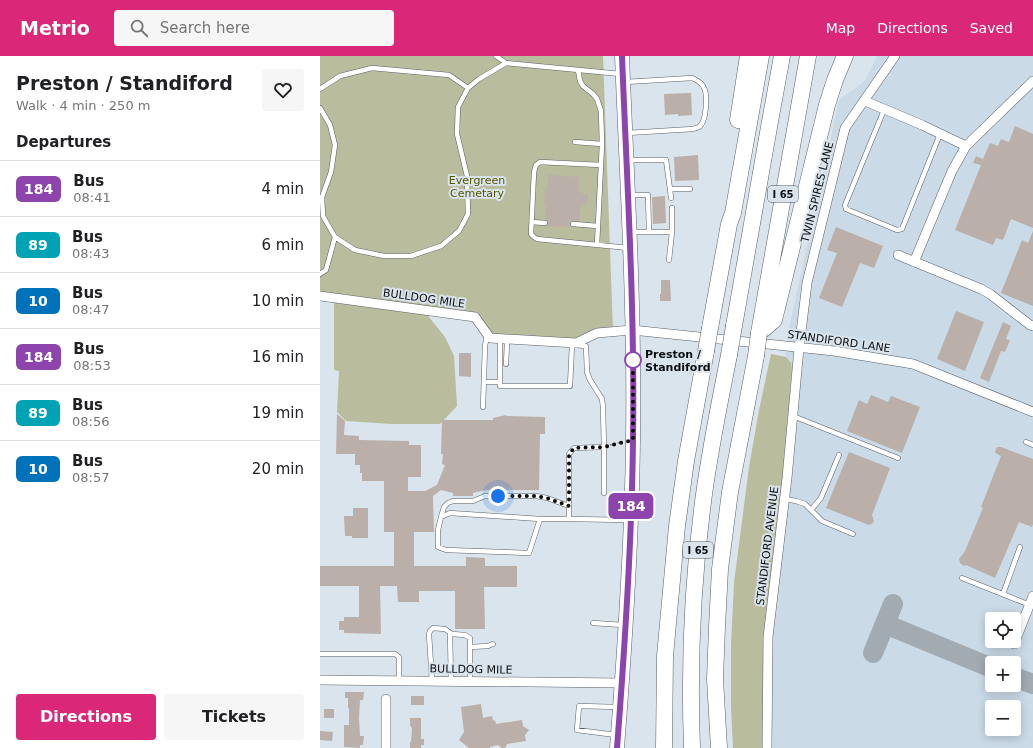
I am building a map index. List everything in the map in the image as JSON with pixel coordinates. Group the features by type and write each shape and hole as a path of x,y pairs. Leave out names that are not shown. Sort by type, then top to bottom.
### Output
{"highway":[{"path":"729,224 723,211 748,56"},
{"path":"664,748 665,656 677,526 686,461 761,56"},
{"name":"I 65","path":"692,748 692,619 702,509 709,462 782,56"},
{"name":"I 65","path":"719,748 716,679 720,569 730,492 756,356 808,56"},
{"path":"759,333 774,320 827,105 845,56"}],"main road":[{"path":"618,741 631,520 633,440 630,232 622,56"}],"street":[{"name":"TWIN SPIRES LANE","path":"799,348 807,282 846,128 895,56"},
{"path":"914,262 952,172 966,146 1033,81"},
{"path":"865,101 966,146"},
{"path":"898,255 981,289 1033,326"},
{"name":"BULLDOG MILE","path":"320,296 475,317 489,337"},
{"path":"489,337 576,343 597,333 632,330"},
{"name":"STANDIFORD LANE","path":"632,330 834,351 913,364 1033,412"},
{"name":"STANDIFORD AVENUE","path":"767,748 768,637 793,416 799,348"},
{"path":"1021,626 1031,600"},
{"name":"BULLDOG MILE","path":"320,680 622,683"},
{"path":"386,699 386,748"}],"lane":[{"path":"496,56 506,63 578,70 623,78 692,78 704,86 706,104 703,122 697,128 625,133"},
{"path":"320,108 330,126 335,145 331,172 322,197 323,216 335,237 355,250 384,256 410,256 441,246 458,231 468,214 466,176 456,134 458,107 468,88 479,78 506,63"},
{"path":"320,89 340,76 372,68 449,74 468,88"},
{"path":"578,70 580,82 597,99 601,111 602,144 597,245"},
{"path":"884,110 845,205 846,209 898,230 902,228 940,134"},
{"path":"575,142 602,144"},
{"path":"626,160 666,160 671,198"},
{"path":"601,164 540,162 536,165 534,172 531,234 537,239 630,248"},
{"path":"670,189 690,189"},
{"path":"628,195 648,195 649,232"},
{"path":"669,260 672,232 672,208"},
{"path":"532,222 545,223"},
{"path":"573,224 598,226"},
{"path":"630,232 672,232"},
{"path":"320,274 326,270 335,237"},
{"path":"597,333 587,341 587,372 590,380 602,398 604,493"},
{"path":"483,407 485,346 489,337 492,340 507,343 586,346"},
{"path":"500,342 500,386 570,386 572,345"},
{"path":"506,364 507,343"},
{"path":"484,382 500,382"},
{"path":"793,416 898,458"},
{"path":"1026,442 1033,445"},
{"path":"569,519 569,454 574,448 604,447"},
{"path":"811,510 821,498 838,455"},
{"path":"540,519 529,553 446,550 438,547 438,530 444,507 453,501 473,501 486,496 536,496 547,498 569,506"},
{"path":"784,499 805,504 822,521 853,534"},
{"path":"441,517 450,513 540,519 631,520"},
{"path":"1003,594 1020,547"},
{"path":"962,578 1003,594 1031,600"},
{"path":"593,623 625,625"},
{"path":"432,681 429,634 433,628 445,629 452,634 468,636 470,640 470,682"},
{"path":"450,633 451,681"},
{"path":"470,647 488,646 493,644"},
{"path":"320,654 395,654 399,657 399,681"},
{"path":"618,741 577,730 577,724 579,706 620,707"}],"path":[{"path":"604,447 633,440"},
{"path":"604,493 631,497"}],"shaded area":[{"path":"877,56 1033,56 1033,748 750,748 755,591 789,328 839,100 865,81"}],"green space":[{"name":"Evergreen Cemetary","path":"320,56 603,56 613,332 576,343 490,338 475,317 320,296"},
{"path":"334,301 425,312 445,337 454,356 457,406 440,424 391,424 346,421 337,412 339,371 334,370"},
{"path":"771,354 786,357 791,363 792,369 783,474 764,653 762,748 733,748 731,707 731,645 734,583 749,467"}],"building":[{"path":"691,93 692,115 665,115 664,94"},
{"path":"1015,126 1033,134 1033,228 1011,219 1003,240 996,238 993,245 955,230 981,165 973,163 976,156 983,159 990,143 998,146 1001,139 1009,142"},
{"path":"698,155 699,180 675,181 674,157"},
{"path":"548,175 579,177 578,191 588,194 587,205 581,205 579,221 571,221 569,224 571,227 547,226 548,222 545,219 546,205 544,205"},
{"path":"665,196 666,223 653,224 652,197"},
{"path":"836,227 883,246 874,268 860,263 842,307 819,298 837,253 827,250"},
{"path":"1033,231 1033,306 1001,293 1022,240 1028,243"},
{"path":"661,280 670,280 671,301 660,301"},
{"path":"956,311 984,322 965,371 937,359"},
{"path":"1003,322 1011,326 1006,339 1010,340 1005,352 1001,351 989,382 980,378"},
{"path":"459,353 471,353 471,377 459,376"},
{"path":"871,395 888,402 891,396 920,407 902,453 847,431 859,400 867,404"},
{"path":"337,414 345,421 344,435 359,436 359,440 409,441 409,445 421,445 421,477 408,477 408,491 425,491 437,485 445,465 442,464 443,454 441,454 442,420 493,420 493,418 506,415 545,417 545,434 540,434 539,490 486,490 473,493 473,496 453,496 453,493 441,490 433,496 434,532 414,532 414,566 466,566 466,557 485,558 485,566 517,566 517,587 484,587 485,629 455,629 455,591 419,591 419,602 398,602 397,586 380,586 381,634 344,633 344,630 339,630 339,621 344,621 344,617 359,617 359,586 320,586 320,566 394,566 394,532 384,532 384,481 362,481 360,465 355,465 355,454 336,454"},
{"path":"997,447 1001,447 1033,459 1033,524 1032,527 1019,522 995,578 966,565 964,566 960,563 959,559 965,551 983,508 981,507 1001,456 995,452"},
{"path":"849,452 890,468 872,515 874,521 869,525 826,508"},
{"path":"353,508 368,508 368,538 352,538 352,536 345,536 344,516 353,516"},
{"path":"345,692 364,692 363,700 360,700 360,736 364,736 363,745 360,745 360,748 344,747 344,725 349,725 348,698 345,698"},
{"path":"411,696 424,696 424,705 411,705"},
{"path":"481,704 483,718 492,716 493,721 495,720 496,724 522,720 523,726 529,730 525,735 526,741 507,744 505,748 498,745 490,748 469,748 459,740 464,732 461,707"},
{"path":"324,709 334,709 334,718 324,718"},
{"path":"410,718 421,718 421,739 424,739 424,745 421,745 421,748 410,748 412,729 410,726"},
{"path":"320,731 333,732 332,741 320,740"}],"taxiway":[{"path":"873,653 893,604"},
{"path":"885,624 985,665"},
{"path":"1021,680 1033,684"}],"bus line":[{"name":"184","path":"617,748 630,544 633,440 631,250 622,56"}],"place":[{"name":"Preston / Standiford","path":"633,360"}],"route":[{"path":"498,496 536,496 547,498 569,506 569,454 571,451 574,448 604,447 633,440 633,360"}]}
